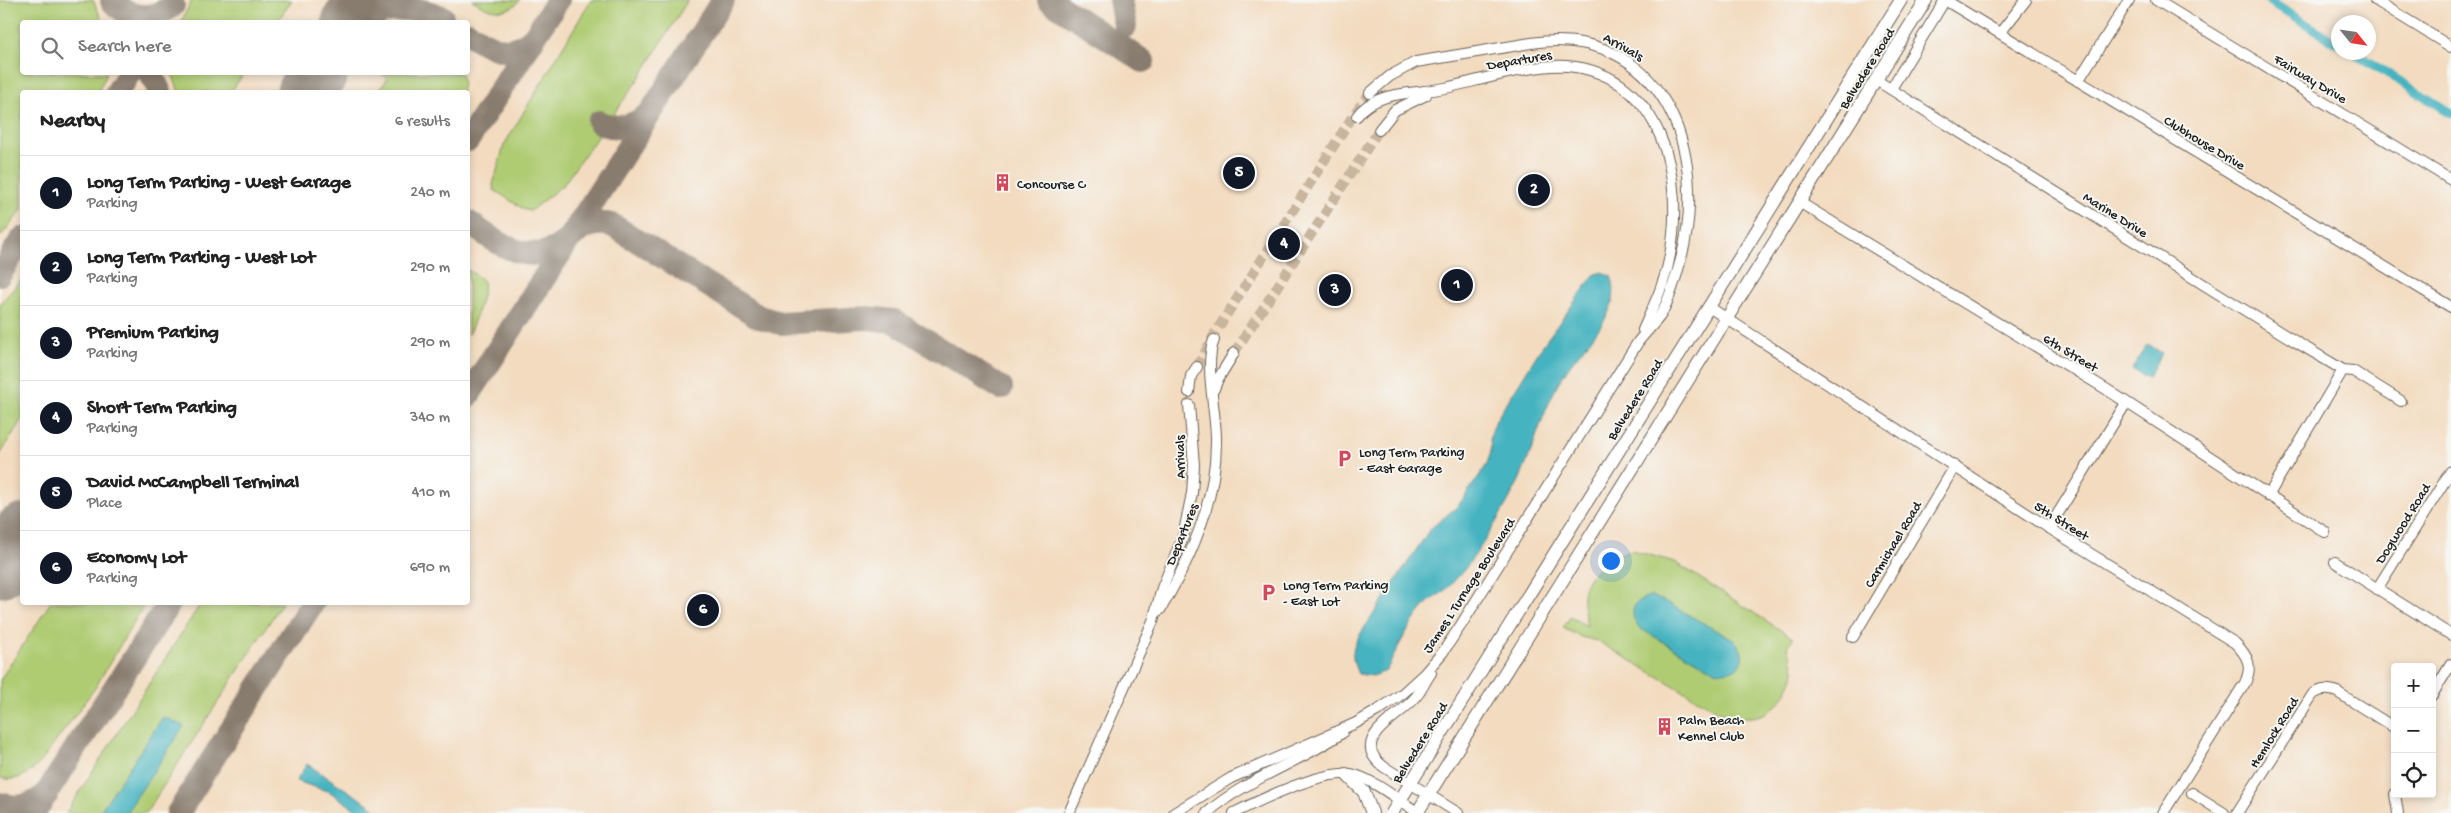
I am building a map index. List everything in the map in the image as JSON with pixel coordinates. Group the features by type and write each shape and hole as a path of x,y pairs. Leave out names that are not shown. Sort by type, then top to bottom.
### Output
{"main road":[{"name":"Belvedere Road","path":"1392,813 1902,0"},
{"name":"Belvedere Road","path":"1418,813 1926,0"},
{"path":"1346,774 1364,792 1372,813"}],"street":[{"path":"1891,89 1945,0"},
{"name":"Clubhouse Drive","path":"1945,0 2451,307"},
{"path":"2000,33 2026,0"},
{"path":"2078,81 2129,0"},
{"name":"Fairway Drive","path":"2156,0 2451,180"},
{"path":"2375,0 2451,47"},
{"name":"Arrivals","path":"1370,93 1397,71 1416,62 1550,40 1577,42 1606,50 1633,64 1645,75 1666,100 1679,131 1687,164 1690,199 1683,251 1672,286 1660,315 1638,342"},
{"name":"Departures","path":"1357,116 1368,106 1389,97 1551,66 1583,68 1604,75 1624,87 1647,109 1661,136 1666,151 1673,198 1673,229 1666,275 1638,342"},
{"name":"Marine Drive","path":"1876,80 2343,370 2354,371 2401,402"},
{"name":"Departures","path":"1379,130 1390,114 1400,106 1438,89"},
{"name":"6th Street","path":"1799,202 2126,403 2324,532"},
{"name":"5th Street","path":"1709,307 2049,528 2235,643 2245,653 2248,660 2248,675 2245,683 2162,813"},
{"name":"Departures","path":"1153,622 1172,590 1205,514 1215,468 1216,427 1211,358 1214,340"},
{"name":"James L Turnage Boulevard","path":"1174,813 1231,778 1356,723 1402,694 1424,674 1443,652 1638,342"},
{"path":"1213,391 1234,353"},
{"path":"1189,392 1191,376 1197,367"},
{"path":"2268,496 2343,370"},
{"path":"2049,528 2126,403"},
{"name":"Arrivals","path":"1153,622 1162,588 1182,537 1192,493 1194,446 1189,405"},
{"name":"Carmichael Road","path":"1853,636 1955,466"},
{"name":"Dogwood Road","path":"2377,589 2451,471"},
{"path":"2335,562 2451,635"},
{"path":"1069,813 1153,622"},
{"path":"1443,652 1415,699 1382,725 1375,734 1372,744 1374,756 1380,764 1458,813"},
{"path":"2436,688 2451,664"},
{"name":"Hemlock Road","path":"2237,813 2313,694 2318,690 2324,689 2337,692 2391,726"},
{"path":"1208,813 1240,789 1318,750 1356,723"},
{"path":"1234,813 1299,785 1327,776 1346,774 1363,779 1418,813"},
{"path":"2192,793 2224,813"},
{"path":"2396,798 2398,813"}],"green space":[{"path":"0,0 93,0 102,20 20,20 20,75 106,75 99,90 20,90 20,212 0,237"},
{"path":"192,0 292,0 278,20 182,20"},
{"path":"472,0 520,0 509,9 497,10 484,7"},
{"path":"591,0 688,0 640,77 563,185 530,211 525,210 494,190 493,185 504,145"},
{"path":"173,75 243,75 232,90 178,90"},
{"path":"383,75 461,75 463,84 462,90 379,90 388,78"},
{"path":"470,271 483,282 483,293 470,331"},
{"path":"20,281 20,422 0,455 0,304"},
{"path":"1631,550 1675,562 1793,638 1788,647 1794,670 1793,678 1780,702 1764,714 1756,716 1747,717 1727,714 1716,710 1597,641 1581,637 1563,628 1570,617 1587,626 1583,595 1589,579 1594,572 1608,561"},
{"path":"49,605 144,605 95,688 40,763 31,771 12,779 0,778 0,680"},
{"path":"200,605 281,605 146,813 66,813"}],"water":[{"path":"1602,272 1611,276 1614,289 1607,315 1557,386 1519,481 1495,524 1464,570 1441,594 1429,602 1413,621 1386,671 1373,676 1358,674 1353,655 1354,646 1359,636 1430,529 1458,506 1486,466 1491,452 1490,437 1496,420 1543,345 1594,275"},
{"path":"2147,344 2162,353 2148,378 2132,369"},
{"path":"1651,596 1664,601 1735,641 1742,654 1740,665 1730,671 1715,671 1639,628 1634,617 1634,608 1640,601"},
{"path":"163,717 184,726 126,813 99,813"},
{"path":"307,764 382,813 361,813 330,792 296,781"}],"waterway":[{"path":"2268,0 2331,40"},
{"path":"2366,60 2451,113"}],"taxiway":[{"path":"470,137 558,0"},
{"path":"470,393 723,0"},
{"path":"1049,0 1143,61"},
{"path":"1120,0 1125,26"},
{"path":"112,1 126,12 142,16 158,14 173,5"},
{"path":"363,20 389,10 400,9 421,10 442,17"},
{"path":"470,34 493,47 508,50 517,48 534,37"},
{"path":"118,90 128,75"},
{"path":"152,75 159,90"},
{"path":"311,90 317,75"},
{"path":"599,122 613,127 626,126 650,113"},
{"path":"470,223 500,244 524,253 537,254 561,245 590,225 612,225 759,317 780,323 867,318 894,321 1001,388"},
{"path":"0,274 20,242"},
{"path":"34,813 168,605"},
{"path":"178,813 311,605"},
{"path":"0,804 13,807 25,806 47,794"}],"runway":[{"path":"352,20 366,0"},
{"path":"307,90 317,75"},
{"path":"0,568 20,536"}],"tunnel":[{"path":"1197,367 1215,333 1354,114 1370,93"},
{"path":"1234,353 1379,130"}],"place":[{"name":"David McCampbell Terminal","path":"1239,173"},
{"name":"Concourse C","path":"1003,183"},
{"name":"Long Term Parking - West Lot","path":"1534,190"},
{"name":"Short Term Parking","path":"1284,244"},
{"name":"Long Term Parking - West Garage","path":"1457,285"},
{"name":"Premium Parking","path":"1335,290"},
{"name":"Long Term Parking - East Garage","path":"1345,459"},
{"name":"Long Term Parking - East Lot","path":"1269,592"},
{"name":"Economy Lot","path":"703,610"},
{"name":"Palm Beach Kennel Club","path":"1664,727"}]}
